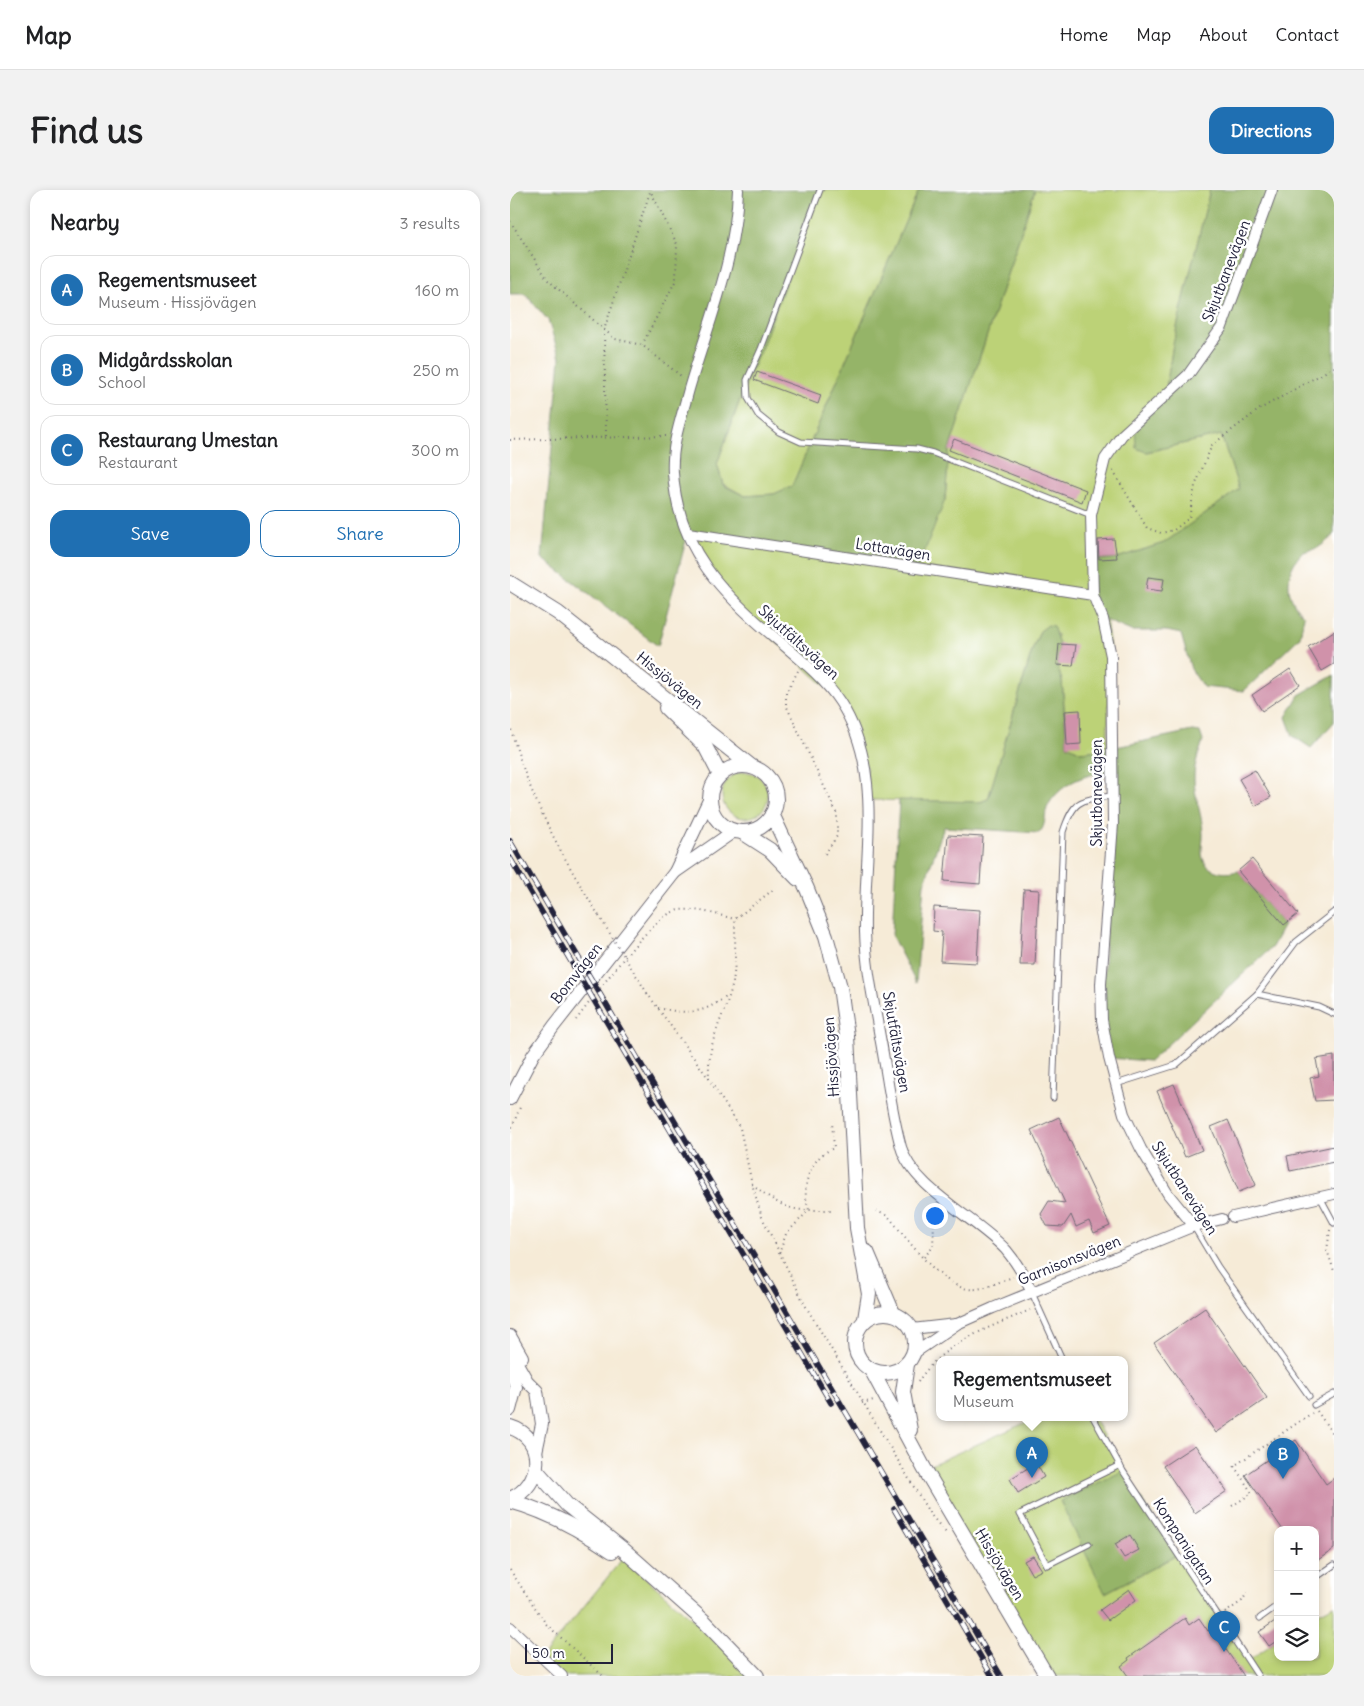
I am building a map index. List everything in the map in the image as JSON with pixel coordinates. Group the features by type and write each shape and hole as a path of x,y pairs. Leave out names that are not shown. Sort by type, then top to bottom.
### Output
{"main road":[{"name":"Hissjövägen","path":"510,583 558,613 752,767"},
{"name":"Hissjövägen","path":"614,656 705,746 720,775"},
{"path":"738,766 752,767 764,773 773,784 776,794 772,814 765,823 751,831 738,831 718,821 711,808 712,785 720,775 738,766"},
{"name":"Hissjövägen","path":"772,814 808,889 826,936 840,987 847,1036 858,1228 869,1294 865,1319"},
{"name":"Hissjövägen","path":"738,831 770,850 808,889"},
{"name":"Hissjövägen","path":"858,1228 892,1313"},
{"path":"878,1313 892,1313 902,1318 912,1329 915,1337 910,1359 894,1371 872,1371 857,1356 854,1337 865,1319 878,1313"},
{"name":"Hissjövägen","path":"910,1359 903,1392 907,1423 924,1468"},
{"name":"Hissjövägen","path":"872,1371 924,1468 1047,1676"},
{"path":"510,1427 522,1432 536,1452 536,1470 532,1482 526,1490 510,1500"},
{"path":"536,1470 567,1505 625,1550 705,1622 757,1676"},
{"path":"510,1500 543,1512 584,1531 665,1587"}],"street":[{"name":"Skjutfältsvägen","path":"738,190 736,215 726,268 676,436 673,472 678,506 696,551 716,582 738,608 804,662 839,699 854,725 866,767 870,810 865,934 870,976 902,1151 922,1180 1006,1250 1023,1273 1032,1292"},
{"name":"Skjutbanevägen","path":"1194,1226 1168,1194 1141,1149 1124,1114 1109,1058 1102,1020 1101,984 1113,824 1110,656 1103,619 1093,596 1091,515 1105,459 1134,421 1188,375 1222,327 1272,190"},
{"name":"Lottavägen","path":"688,533 1093,596"},
{"name":"Bomvägen","path":"510,1099 517,1082 554,1026 675,872 710,798"},
{"name":"Bomvägen","path":"675,872 738,831"},
{"path":"1233,1217 1334,1194"},
{"name":"Garnisonsvägen","path":"910,1359 957,1324 1194,1226 1222,1219"},
{"name":"Garnisonsvägen","path":"912,1329 957,1324"},
{"path":"510,1336 525,1363 537,1391 542,1424 536,1452"},
{"path":"510,1351 527,1381 537,1391"},
{"path":"510,1368 516,1387 510,1410"},
{"path":"510,1627 562,1676"}],"lane":[{"path":"820,190 761,349 747,380 748,398 758,415 779,432 801,442 917,449 933,453 1091,515"},
{"path":"1053,1098 1063,832 1070,810 1085,800 1112,796"},
{"path":"1116,1084 1176,1065 1257,994 1296,942 1334,912"},
{"path":"1257,994 1319,1007 1334,1014"},
{"path":"1320,1197 1334,1224"},
{"name":"Skjutbanevägen","path":"1194,1226 1218,1267 1309,1396"},
{"path":"1032,1292 1061,1356"},
{"path":"1315,1408 1334,1394"},
{"name":"Kompanigatan","path":"1095,1421 1120,1465 1258,1676"},
{"path":"1089,1544 1047,1565 1020,1514 1120,1465"},
{"path":"1319,1575 1334,1565"},
{"path":"1260,1618 1274,1608"}],"path":[{"path":"642,345 676,280 677,244 650,191"},
{"path":"606,436 604,330 650,191"},
{"path":"510,221 548,280 615,339 642,345 691,383"},
{"path":"1105,459 1147,528 1161,533 1174,530 1188,518 1195,486 1212,445 1260,409 1334,368"},
{"path":"510,440 606,436 676,436"},
{"path":"804,662 786,693 786,705 837,814 837,836 823,857"},
{"path":"510,725 530,787 556,843 647,993 709,1079 740,1128 752,1184 762,1217 804,1305 930,1514 951,1539"},
{"path":"709,1079 708,1060 714,1034 733,981 736,920 774,889"},
{"path":"570,1027 631,952 664,916 678,910 702,911 736,920"},
{"path":"658,1008 687,1013 701,1012 711,1008 728,996"},
{"path":"510,1132 523,1100"},
{"path":"809,1210 804,1199 804,1185 822,1152 834,1148 832,1122"},
{"path":"752,1184 774,1201 794,1211 832,1210"},
{"path":"924,1257 933,1247 934,1222 943,1198"},
{"path":"779,1254 786,1234 809,1210"},
{"path":"876,1211 888,1216 944,1278 968,1289 992,1285 1023,1273"},
{"path":"1331,1217 1327,1250 1334,1271"},
{"path":"940,1356 961,1341 1038,1306"},
{"path":"903,1392 914,1389 927,1368 936,1360"},
{"path":"862,1403 886,1397"},
{"path":"1232,1506 1252,1493 1234,1466 1315,1408 1334,1436"},
{"path":"510,1570 546,1624 602,1676"},
{"path":"1224,1614 1248,1593"}],"green space":[{"path":"510,190 820,190 717,464 723,485 745,496 774,494 792,486 919,190 1035,190 949,450 945,500 918,568 688,533 658,646 542,558 560,358 548,320 525,294 510,294"},
{"path":"820,190 919,190 792,486 774,494 745,496 723,484 717,464"},
{"path":"1035,190 1210,190 1173,344 1165,395 1147,452 1221,435 1239,489 1164,543 1117,558 1098,559 1111,656 1107,749 1081,752 1067,745 1062,681 1057,665 1057,634 1040,631 1032,651 988,799 980,802 869,800 866,767 839,699 738,607 688,533 945,500 949,450"},
{"path":"1210,190 1334,190 1334,535 1319,547 1301,554 1291,570 1289,578 1290,595 1293,603 1304,616 1300,637 1244,691 1203,687 1191,669 1181,634 1167,631 1131,631 1103,619 1093,595 1092,561 1117,558 1164,543 1239,489 1221,435 1146,452 1136,448 1135,421 1165,395 1173,344"},
{"path":"1048,625 1053,626 1059,644 1057,665 1062,681 1067,745 1081,752 1107,749 1192,731 1200,732 1203,741 1196,763 1194,778 1203,828 1202,852 1204,861 1215,871 1229,873 1238,871 1284,925 1272,947 1150,1061 1109,1058 1102,1020 1112,773 1093,774 1066,786 1047,808 1044,825 1039,833 944,827 924,884 916,983 892,936 899,800 980,802 988,799 1032,651 1040,631"},
{"path":"1334,675 1334,722 1311,748 1293,736 1286,717 1299,695"},
{"path":"745,772 758,776 764,782 768,795 764,808 758,814 745,818 732,814 726,808 722,795 726,782 732,776"},
{"path":"1029,1421 1095,1421 1123,1471 1105,1593 1177,1555 1248,1661 1274,1643 1274,1661 1319,1661 1319,1613 1334,1605 1334,1676 1047,1676 924,1468"},
{"path":"1123,1471 1177,1555 1105,1593 1060,1501"},
{"path":"623,1558 757,1676 562,1676 542,1658"}],"building":[{"path":"757,372 821,395 818,404 754,380"},
{"path":"954,439 1086,490 1082,502 949,450"},
{"path":"1114,539 1117,558 1099,559 1098,540"},
{"path":"1148,577 1164,579 1162,591 1146,589"},
{"path":"1334,631 1334,664 1322,671 1308,647"},
{"path":"1059,644 1076,645 1073,666 1057,665"},
{"path":"1290,669 1300,685 1262,711 1252,695"},
{"path":"1080,710 1081,744 1067,745 1065,711"},
{"path":"1255,770 1271,797 1255,806 1239,779"},
{"path":"948,835 983,837 980,884 944,881"},
{"path":"1252,859 1298,914 1284,925 1238,871"},
{"path":"1024,889 1039,890 1035,965 1020,965"},
{"path":"934,907 980,910 977,963 940,961 942,932 933,931"},
{"path":"1334,1056 1334,1100 1315,1101 1310,1078 1319,1076 1316,1059"},
{"path":"1174,1084 1202,1150 1185,1157 1157,1091"},
{"path":"1059,1117 1110,1226 1094,1233 1089,1221 1076,1227 1071,1215 1063,1227 1047,1226 1041,1214 1049,1201 1065,1203 1031,1130"},
{"path":"1228,1120 1256,1185 1239,1192 1211,1127"},
{"path":"1334,1146 1334,1162 1290,1171 1287,1156"},
{"path":"1205,1308 1267,1398 1216,1433 1154,1343"},
{"path":"1296,1440 1326,1484 1334,1478 1334,1549 1319,1559 1319,1526 1280,1526 1245,1475"},
{"path":"1195,1445 1227,1491 1195,1513 1163,1466"},
{"path":"1036,1463 1044,1477 1018,1493 1010,1479"},
{"path":"1130,1535 1139,1550 1124,1558 1115,1544"},
{"path":"1033,1556 1042,1570 1032,1575 1024,1561"},
{"path":"1129,1589 1136,1600 1108,1620 1100,1610"},
{"path":"1185,1618 1189,1625 1199,1618 1208,1631 1212,1629 1244,1676 1128,1676 1121,1666 1129,1660 1128,1658"},
{"path":"1274,1622 1274,1643 1269,1646 1259,1632"}],"railway":[{"path":"510,841 1001,1676"},
{"path":"510,858 831,1403"},
{"path":"894,1509 992,1676"}],"place":[{"name":"Regementsmuseet","path":"1032,1478"},
{"name":"Midgårdsskolan","path":"1283,1479"},
{"name":"Restaurang Umestan","path":"1224,1652"}]}
